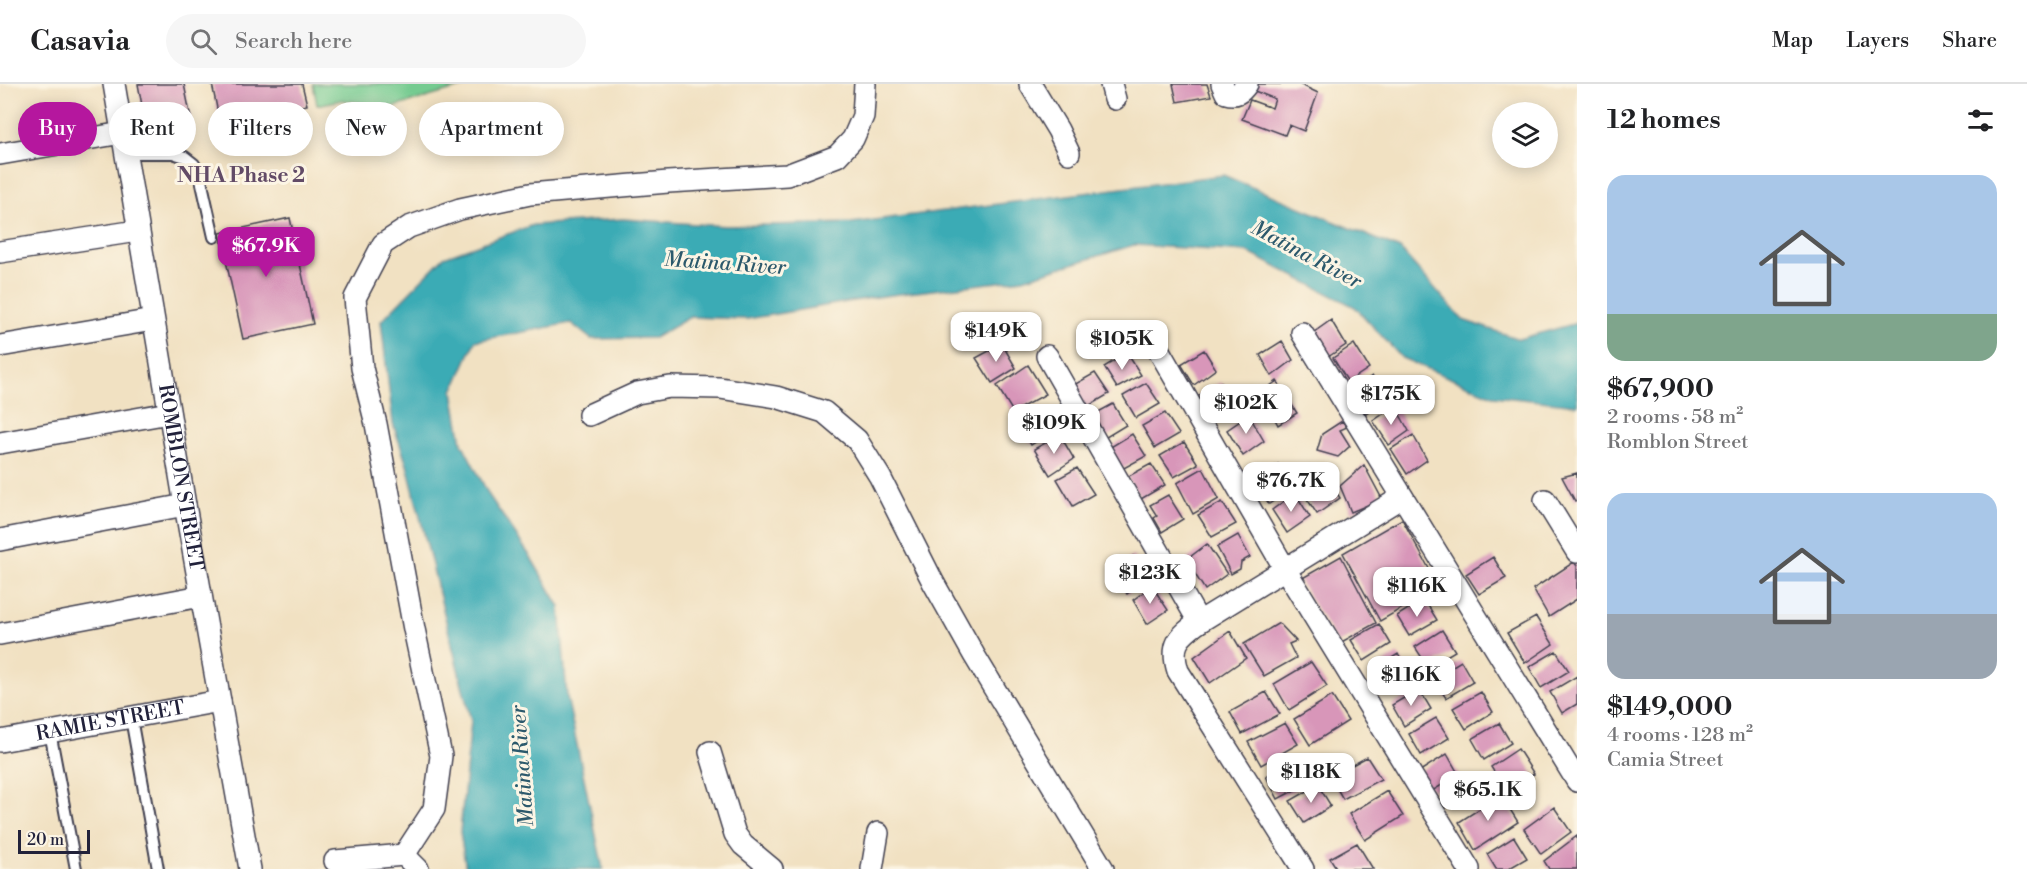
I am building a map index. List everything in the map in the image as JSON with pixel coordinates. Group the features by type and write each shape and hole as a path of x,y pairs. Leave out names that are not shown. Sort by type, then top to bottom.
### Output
{"street":[{"name":"ROMBLON STREET","path":"114,84 117,102"},
{"path":"335,861 411,862 434,808 441,756 414,629 376,424 362,368 355,298 383,244 409,227 460,209 530,194 787,175 837,156 853,139 863,116 865,84"},
{"path":"1030,84 1069,153"},
{"path":"1223,86 1226,93 1232,95 1242,91 1246,84"},
{"path":"0,154 109,144"},
{"name":"ROMBLON STREET","path":"125,156 250,869"},
{"path":"0,252 137,231"},
{"path":"0,346 153,320"},
{"path":"1302,333 1577,781"},
{"path":"1154,342 1285,569 1469,869"},
{"path":"1047,356 1199,622"},
{"path":"589,415 637,393 670,387 720,388 776,397 824,412 857,440 880,477 933,582 974,655 1103,869"},
{"path":"0,443 169,413"},
{"path":"1303,869 1178,671 1174,658 1176,645 1184,633 1199,622 1402,497"},
{"path":"1545,500 1577,552"},
{"path":"0,540 185,506"},
{"path":"0,634 201,596"},
{"name":"RAMIE STREET","path":"0,741 220,701"},
{"path":"710,752 735,834 743,845 772,869"},
{"path":"872,869 878,833"}],"lane":[{"path":"182,156 194,164 200,175 214,237"},
{"path":"131,718 158,869"},
{"path":"50,732 76,869"}],"green space":[{"path":"313,84 474,84 407,103 342,100 317,105"}],"water":[{"name":"Matina River","path":"1223,175 1400,249 1463,320 1519,339 1577,323 1577,405 1493,396 1402,358 1355,307 1247,252 1134,245 1023,279 883,296 747,319 690,317 654,338 591,339 571,323 475,341 453,391 462,443 490,497 530,556 560,607 567,697 603,869 466,869 460,832 471,721 407,465 393,424 381,321 444,257 533,225 623,219 726,226 851,223"}],"building":[{"path":"138,84 184,84 188,102 141,102"},
{"path":"212,84 302,84 306,102 216,102"},
{"path":"1173,84 1207,84 1211,96 1177,102"},
{"path":"1254,84 1299,84 1318,93 1304,131 1289,125 1285,135 1242,119 1250,100 1272,108 1275,99 1252,90"},
{"path":"290,218 313,324 243,339 220,233"},
{"path":"1331,320 1346,345 1325,359 1310,335"},
{"path":"1282,341 1293,360 1272,376 1260,355"},
{"path":"1002,344 1016,368 992,383 976,358"},
{"path":"1354,344 1369,368 1348,382 1333,358"},
{"path":"1204,350 1216,369 1194,385 1181,364"},
{"path":"1127,353 1141,375 1117,388 1104,367"},
{"path":"1028,365 1046,394 1013,412 997,386"},
{"path":"1095,373 1109,394 1085,408 1072,386"},
{"path":"1372,376 1387,400 1366,414 1351,390"},
{"path":"1277,381 1297,413 1278,425 1271,412 1268,416 1255,397"},
{"path":"1221,382 1232,401 1211,416 1198,396"},
{"path":"1146,383 1160,404 1136,418 1123,396"},
{"path":"1113,404 1126,425 1103,439 1089,417"},
{"path":"1041,406 1055,430 1031,445 1016,420"},
{"path":"1395,406 1409,431 1389,445 1373,421"},
{"path":"1165,413 1179,434 1155,448 1142,426"},
{"path":"1249,415 1264,441 1243,456 1227,430"},
{"path":"1342,421 1347,427 1340,430 1350,446 1338,457 1317,451 1322,434"},
{"path":"1132,434 1146,456 1122,469 1109,448"},
{"path":"1060,435 1074,459 1050,475 1034,449"},
{"path":"1413,435 1427,460 1407,474 1391,449"},
{"path":"1184,442 1198,464 1174,477 1160,456"},
{"path":"1151,464 1165,485 1141,499 1127,477"},
{"path":"1278,464 1293,488 1269,504 1254,481"},
{"path":"1364,465 1382,499 1351,512 1340,486"},
{"path":"1077,468 1094,494 1073,506 1057,479"},
{"path":"1203,468 1219,499 1193,514 1177,483"},
{"path":"1577,473 1577,500 1575,501 1562,477"},
{"path":"1325,474 1340,498 1317,514 1301,490"},
{"path":"1295,493 1310,517 1287,533 1272,510"},
{"path":"1168,495 1183,519 1162,532 1154,518 1157,516 1150,505"},
{"path":"1222,502 1236,524 1212,537 1198,515"},
{"path":"1402,519 1439,587 1380,621 1343,553"},
{"path":"1238,535 1250,557 1241,562 1240,569 1231,574 1217,547"},
{"path":"1207,544 1227,574 1205,590 1186,560"},
{"path":"1133,556 1147,579 1127,594 1112,570"},
{"path":"1341,556 1376,623 1338,644 1299,580"},
{"path":"1493,557 1506,578 1479,594 1466,574"},
{"path":"1574,562 1577,566 1577,599 1549,617 1533,589"},
{"path":"1152,586 1168,610 1147,624 1133,600"},
{"path":"1424,599 1437,620 1409,636 1397,616"},
{"path":"1536,617 1553,644 1525,663 1507,633"},
{"path":"1279,623 1296,641 1289,644 1296,658 1264,676 1244,644"},
{"path":"1379,624 1391,644 1364,661 1351,640"},
{"path":"1442,630 1455,651 1428,667 1415,647"},
{"path":"1230,631 1246,658 1210,683 1194,657"},
{"path":"1556,651 1569,671 1541,688 1529,667"},
{"path":"1398,654 1410,675 1383,691 1371,671"},
{"path":"1461,661 1473,682 1446,698 1433,678"},
{"path":"1311,662 1327,686 1289,710 1274,684"},
{"path":"1577,676 1577,704 1562,713 1550,692"},
{"path":"1419,689 1431,709 1404,726 1392,705"},
{"path":"1266,692 1280,714 1242,734 1230,712"},
{"path":"1481,692 1493,712 1466,729 1453,708"},
{"path":"1332,696 1348,721 1310,745 1294,719"},
{"path":"1436,718 1449,738 1421,755 1409,734"},
{"path":"1285,723 1298,744 1261,765 1248,742"},
{"path":"1499,723 1511,743 1484,760 1472,739"},
{"path":"1518,749 1534,774 1506,791 1491,767"},
{"path":"1447,754 1459,775 1432,791 1420,771"},
{"path":"1303,756 1316,779 1278,799 1266,776"},
{"path":"1367,757 1381,779 1343,799 1330,777"},
{"path":"1318,785 1331,806 1304,823 1290,801"},
{"path":"1387,791 1403,816 1365,840 1349,814"},
{"path":"1501,795 1518,822 1475,850 1459,822"},
{"path":"1554,807 1571,832 1541,854 1524,829"},
{"path":"1577,836 1577,869 1549,869 1544,861"},
{"path":"1514,837 1527,858 1508,869 1496,869 1487,854"},
{"path":"1357,843 1373,869 1337,869 1330,858"}],"district":[{"name":"NHA Phase 2","path":"241,176"}]}
